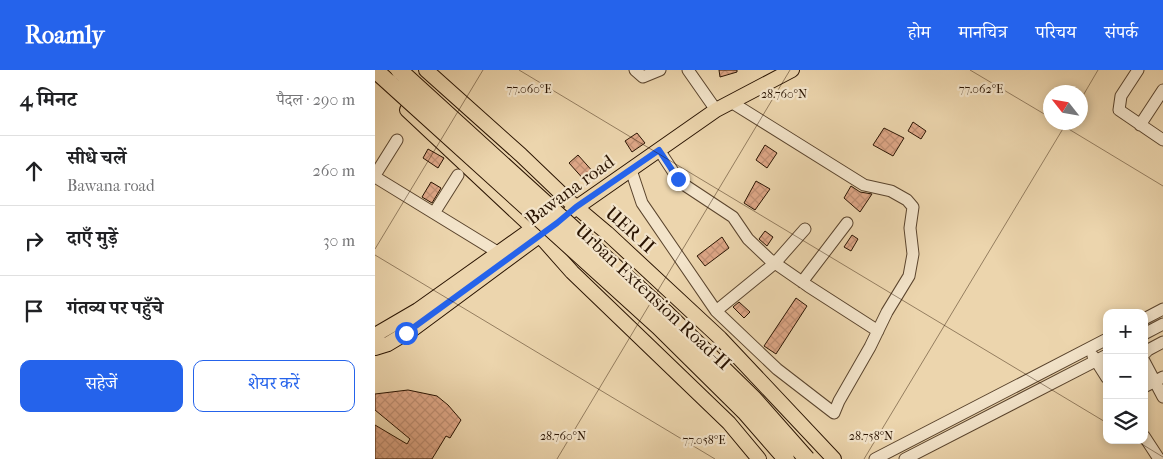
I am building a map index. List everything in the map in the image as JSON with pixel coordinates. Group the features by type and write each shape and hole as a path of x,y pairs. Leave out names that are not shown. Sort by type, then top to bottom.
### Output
{"highway":[{"name":"Urban Extension Road-II","path":"375,70 659,327 745,412 786,459"},
{"name":"Urban Extension Road-II","path":"399,70 667,314 754,399 807,459"}],"main road":[{"name":"UER II","path":"426,70 720,338 833,459"},
{"name":"Bawana road","path":"375,348 388,344 413,329 572,204 713,107 774,70"},
{"name":"Bawana road","path":"572,204 631,170 713,107 731,102 793,70"},
{"path":"375,81 536,232 572,272 729,423 759,459"},
{"name":"Bawana road","path":"375,335 418,310 499,253 536,232"}],"street":[{"path":"635,70 643,77 659,70"},
{"path":"688,70 713,107"},
{"path":"1138,70 1121,96 1118,107 1121,113 1163,140"},
{"path":"1140,125 1161,97"},
{"path":"631,170 642,203 717,310 777,369 834,413 911,270 913,254 910,228 913,211 911,203 887,189 864,185 731,102"},
{"path":"397,140 375,176 499,253"},
{"path":"659,150 680,182 733,217 748,239 775,263 878,331"},
{"path":"435,213 458,175"},
{"path":"802,282 847,224"},
{"path":"717,310 775,263 805,228"},
{"path":"1148,317 1163,309"},
{"path":"1148,332 1163,324"},
{"path":"875,459 1103,341"},
{"path":"1148,350 1163,342"},
{"path":"1088,349 1103,372"},
{"path":"905,459 1103,357"},
{"path":"1148,369 1163,397"},
{"path":"1148,442 1159,459"}],"building":[{"path":"719,70 737,70 737,72 720,77"},
{"path":"913,122 926,131 921,139 908,131"},
{"path":"884,128 904,138 893,156 873,145"},
{"path":"637,133 645,143 632,152 625,141"},
{"path":"765,145 777,153 767,168 756,160"},
{"path":"428,149 444,158 438,168 423,158"},
{"path":"578,155 595,174 586,182 569,163"},
{"path":"756,181 770,189 755,210 744,203"},
{"path":"431,182 441,188 432,203 422,197"},
{"path":"851,186 860,192 872,194 860,212 844,198"},
{"path":"765,231 773,237 767,246 759,239"},
{"path":"852,235 858,239 851,251 844,247"},
{"path":"722,237 729,248 705,266 697,256"},
{"path":"796,298 807,306 776,354 764,346"},
{"path":"739,302 750,312 744,318 733,307"},
{"path":"408,390 437,396 461,420 450,438 446,436 432,459 375,459 375,425 407,444 410,439 375,410 375,394"}],"route":[{"path":"406,333 557,223 576,207 659,150 678,179"}]}
